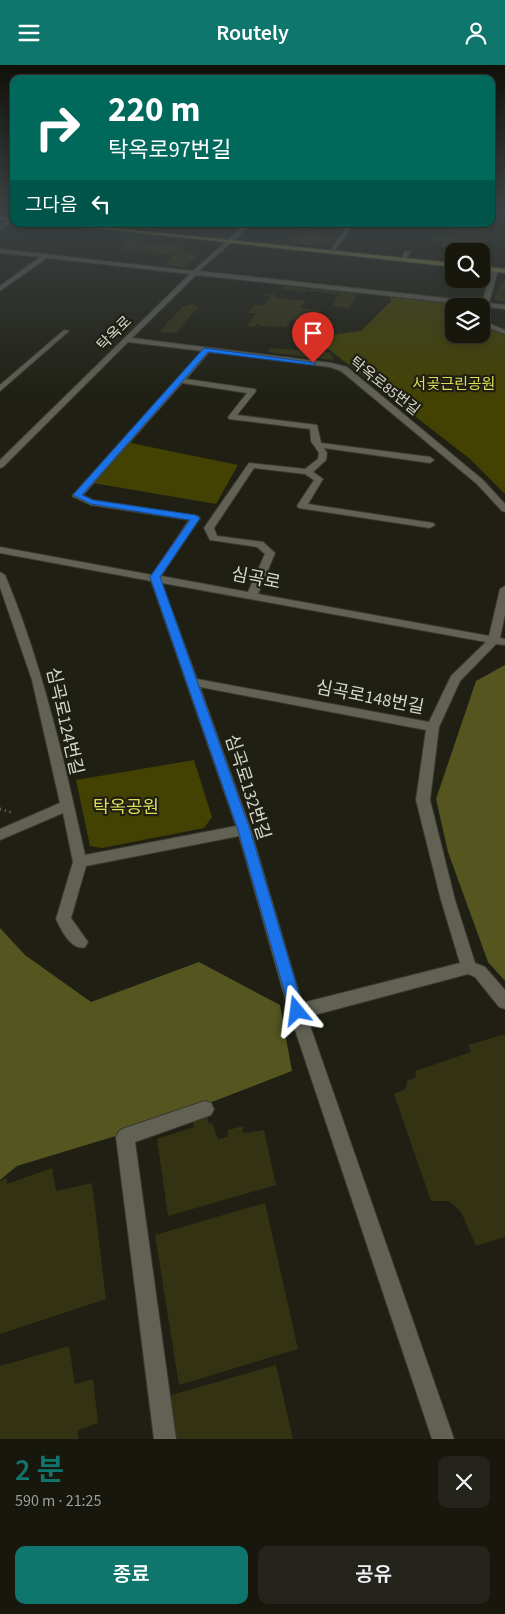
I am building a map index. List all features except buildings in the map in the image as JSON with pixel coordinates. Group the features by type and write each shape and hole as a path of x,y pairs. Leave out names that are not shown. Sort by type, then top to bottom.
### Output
{"street":[{"path":"0,289 22,273"},
{"name":"탁옥로","path":"0,465 194,273"},
{"path":"205,273 445,300"},
{"path":"487,298 494,273"},
{"path":"490,306 505,307"},
{"path":"490,326 505,332"},
{"path":"0,389 66,331"},
{"name":"탁옥로85번길","path":"127,340 331,365 344,369 480,482 505,509"},
{"path":"155,577 195,518 91,502 77,495 207,350"},
{"path":"180,380 252,391 232,417 314,427 315,441 323,453 322,460 307,472"},
{"path":"318,445 430,460"},
{"path":"252,595 270,553 260,544 213,538 209,528 252,465 307,472 320,479 302,506 430,525"},
{"name":"심곡로","path":"0,550 500,641"},
{"name":"심곡로124번길","path":"0,575 18,615 40,684 80,862"},
{"name":"심곡로132번길","path":"155,577 244,830 297,1011 444,1439"},
{"path":"500,641 505,589"},
{"name":"심곡로148번길","path":"193,682 433,727 455,679 500,641"},
{"path":"433,727 423,799 448,900 468,967"},
{"path":"0,835 67,806"},
{"path":"80,942 63,919 80,862 244,830"},
{"path":"297,1011 468,967 480,972 505,1002"},
{"path":"165,1439 125,1137 205,1109"}],"green space":[{"name":"서곶근린공원","path":"390,297 445,303 445,343 490,343 490,330 505,335 505,494 470,459 313,337 361,331 391,301"},
{"path":"121,441 238,465 216,504 87,482"},
{"name":"탁옥공원","path":"194,760 212,817 204,828 102,848 90,846 76,780"}],"shaded area":[{"path":"505,665 505,981 488,962 448,852 436,799 476,681"},
{"path":"0,928 25,955 91,1002 199,962 280,1005 292,1071 152,1125 17,1166 0,1180"}],"route":[{"path":"297,1011 244,830 155,577 195,518 91,502 77,495 125,439 207,350 313,363"}]}
